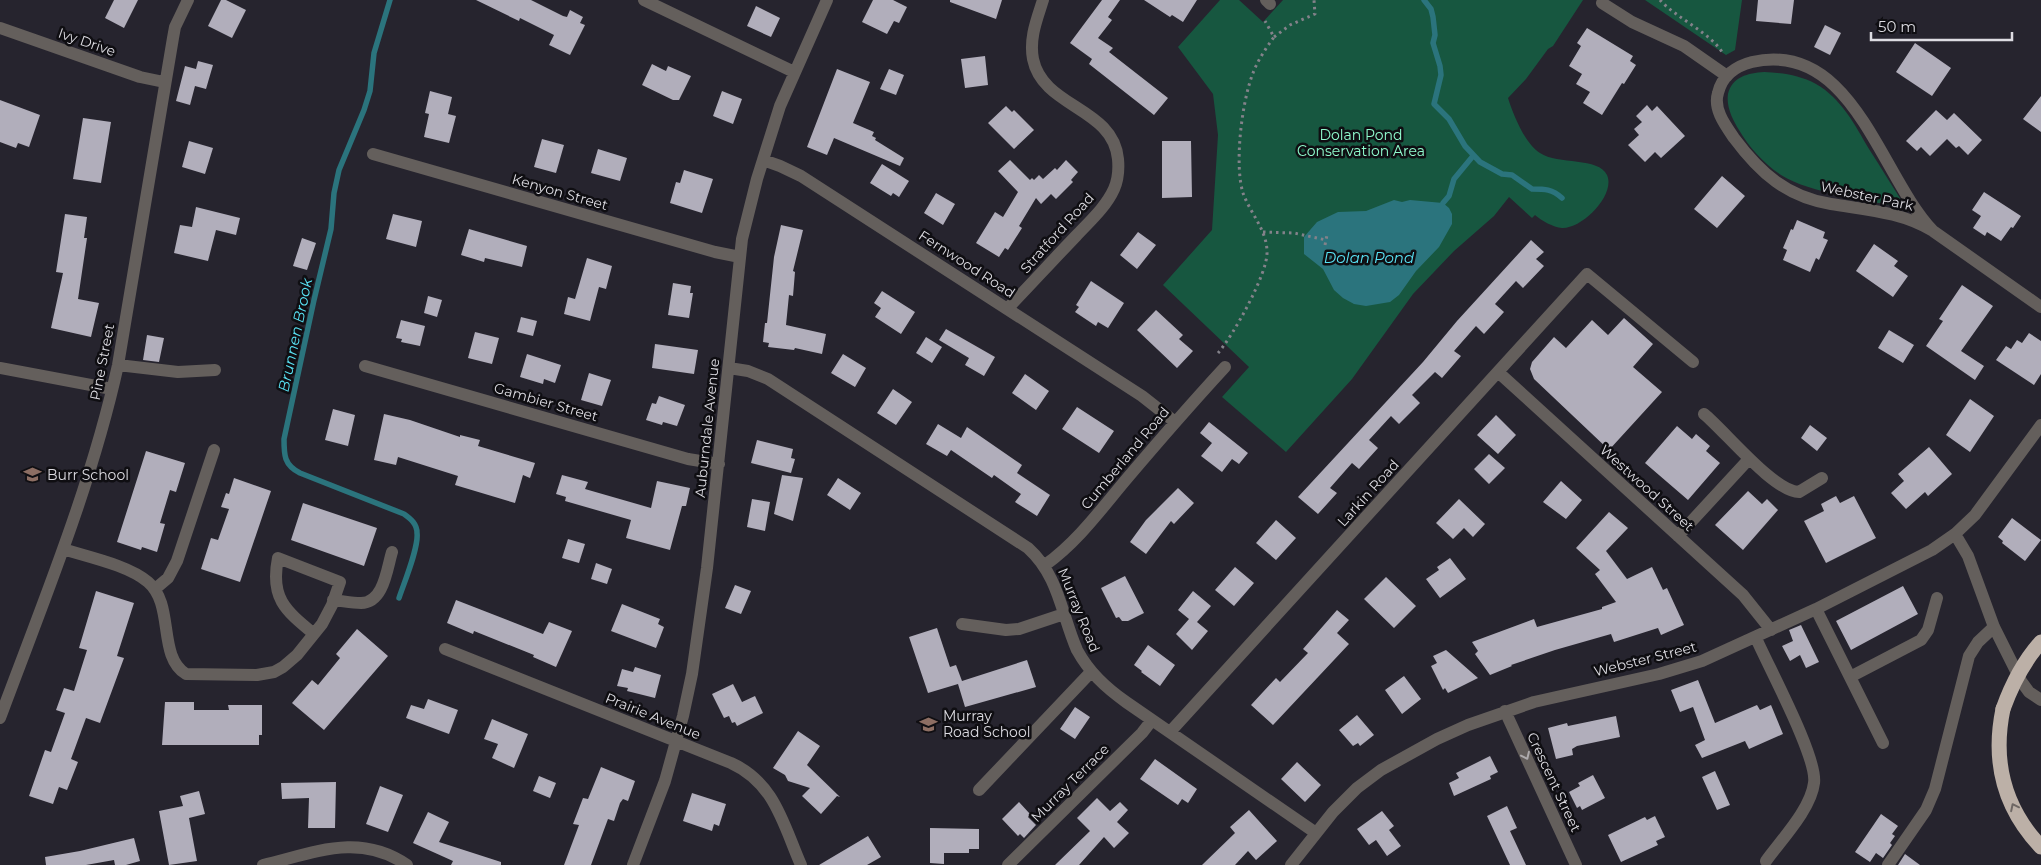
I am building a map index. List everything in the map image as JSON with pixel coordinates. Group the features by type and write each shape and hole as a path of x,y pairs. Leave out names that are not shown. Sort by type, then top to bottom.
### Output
{"highway":[{"path":"2041,642 2024,662 2015,677 2003,709 1998,743 2002,777 2013,808 2031,837 2041,847"}],"street":[{"name":"Pine Street","path":"0,718 63,549 98,444 118,366 164,82 175,27 188,0"},
{"path":"644,0 794,72"},
{"name":"Auburndale Avenue","path":"633,865 658,800 676,742 696,650 719,464 742,238 762,160 780,106 827,0"},
{"name":"Stratford Road","path":"1008,308 1099,211 1114,189 1118,174 1118,156 1109,134 1098,121 1054,91 1042,79 1034,65 1031,43 1043,0"},
{"path":"1602,3 1632,22 1684,46 1726,76"},
{"name":"Ivy Drive","path":"0,28 140,77 164,82"},
{"name":"Webster Park","path":"1933,231 1922,218 1858,113 1840,90 1825,77 1802,65 1775,60 1758,61 1742,65 1726,76 1717,98 1721,116 1752,161 1776,182 1800,195 1822,202 1901,216 1933,231 2041,306"},
{"name":"Kenyon Street","path":"373,154 715,252 740,257"},
{"name":"Fernwood Road","path":"762,160 801,176 1142,396 1174,422"},
{"name":"Larkin Road","path":"1170,732 1587,274 1693,362"},
{"path":"118,366 178,372 215,370"},
{"name":"Gambier Street","path":"365,366 688,458 719,464"},
{"name":"Cumberland Road","path":"1045,565 1059,556 1078,537 1174,422 1224,367"},
{"path":"0,368 112,388"},
{"name":"Murray Road","path":"728,368 750,372 768,379 1033,552 1045,565 1051,577 1077,650 1091,672 1113,692 1152,720 1316,833"},
{"name":"Westwood Street","path":"1498,372 1743,595 1771,630"},
{"path":"1704,414 1749,459 1770,476 1795,492 1803,490 1822,478"},
{"name":"Webster Street","path":"1291,865 1349,794 1376,773 1437,739 1505,712 1550,697 1680,668 1716,656 1910,562 1955,534 1980,509 2041,425"},
{"path":"155,589 168,578 177,562 214,450"},
{"path":"1678,536 1749,459"},
{"path":"1955,534 1968,556 1994,627 2021,682 2029,692 2041,700"},
{"path":"63,549 132,572 155,589 162,607 173,660 180,671 186,674 257,675 274,672 291,662 314,634 328,615 340,582 278,558 276,584 280,601 289,613 314,634"},
{"path":"333,600 363,603 370,601 381,590 392,552"},
{"path":"1850,677 1921,640 1928,630 1937,598"},
{"path":"1816,609 1883,743"},
{"path":"962,624 1006,630 1019,629 1064,614"},
{"path":"1888,865 1930,803 1968,656 1978,642 1994,627"},
{"path":"1756,638 1809,753 1814,774 1814,784 1807,802 1766,861"},
{"name":"Prairie Avenue","path":"445,650 746,770 758,780 772,799 801,865"},
{"path":"979,790 1091,672"},
{"name":"Crescent Street","path":"1505,712 1576,865"},
{"name":"Murray Terrace","path":"1008,865 1152,720"},
{"path":"263,865 332,849 357,846 378,850 407,865"}],"path":[{"path":"1213,359 1232,335 1240,321 1265,265 1267,250 1263,232 1244,194 1239,167 1243,119 1249,88 1258,63 1274,37 1295,23 1315,14 1314,0"},
{"path":"1660,0 1719,47 1725,60 1726,76"},
{"path":"1266,21 1274,37"},
{"path":"1263,232 1294,233 1326,240"},
{"path":"1325,245 1327,235"}],"green space":[{"name":"Dolan Pond Conservation Area","path":"1220,0 1239,0 1263,22 1283,0 1583,0 1553,46 1548,49 1526,79 1508,98 1516,120 1529,143 1540,153 1548,157 1587,163 1603,169 1607,175 1608,183 1607,192 1602,201 1579,223 1562,228 1548,223 1535,215 1532,218 1509,197 1494,216 1454,251 1413,294 1352,379 1286,452 1222,397 1249,367 1163,285 1212,230 1218,135 1213,94 1178,47"},
{"path":"1645,0 1742,0 1735,50 1726,55"},
{"path":"1764,72 1803,78 1816,84 1833,97 1853,122 1906,208 1841,196 1808,187 1781,175 1757,155 1747,143 1730,113 1728,94 1730,88 1737,80 1752,73"}],"water":[{"name":"Dolan Pond","path":"1394,200 1402,202 1410,200 1443,203 1452,214 1452,224 1439,247 1416,271 1399,295 1390,302 1366,306 1354,304 1334,290 1323,269 1304,254 1304,237 1317,222 1338,212 1366,211"}],"building":[{"path":"114,0 138,0 124,28 105,18"},
{"path":"221,0 226,0 246,10 232,38 208,26"},
{"path":"476,0 531,0 563,16 567,17 570,10 583,17 580,23 585,25 570,55 549,45 554,35 520,18 519,21"},
{"path":"873,0 893,0 907,7 899,23 894,21 887,34 862,22"},
{"path":"950,0 1002,0 996,19 950,2"},
{"path":"1102,0 1120,0 1108,17 1112,20 1098,38 1113,48 1109,52 1168,98 1154,115 1089,64 1092,59 1070,43"},
{"path":"1144,0 1197,0 1183,22 1172,15 1170,17"},
{"path":"1758,0 1794,0 1791,24 1756,21"},
{"path":"756,6 780,18 771,37 747,26"},
{"path":"1825,25 1841,33 1830,55 1814,47"},
{"path":"1587,28 1633,56 1630,61 1636,65 1602,115 1583,103 1590,92 1576,84 1582,74 1569,66 1581,46 1577,43"},
{"path":"1915,43 1951,68 1932,96 1896,72"},
{"path":"985,56 988,85 965,88 961,59"},
{"path":"198,61 213,65 206,89 195,86 190,105 176,101 185,66 196,69"},
{"path":"652,64 666,71 668,66 691,76 679,100 673,100 642,85"},
{"path":"837,69 870,82 853,123 874,132 872,136 876,138 875,140 904,158 900,166 834,138 827,155 807,147"},
{"path":"889,69 904,75 896,95 880,89"},
{"path":"430,91 452,97 448,114 456,116 449,143 424,137 429,114 425,113"},
{"path":"722,91 742,99 733,124 713,116"},
{"path":"2041,96 2041,132 2023,119"},
{"path":"0,100 40,115 29,147 18,143 16,148 0,142"},
{"path":"1647,105 1652,111 1657,106 1685,136 1661,158 1655,152 1645,162 1628,145 1639,135 1634,129 1642,122 1636,116"},
{"path":"1006,106 1012,112 1014,110 1034,130 1014,149 988,123"},
{"path":"1936,110 1947,120 1954,113 1982,140 1968,155 1959,146 1956,148 1947,139 1930,156 1921,147 1917,151 1906,141"},
{"path":"83,118 111,122 101,183 73,179"},
{"path":"542,139 564,145 556,173 534,167"},
{"path":"189,141 213,148 205,174 182,167"},
{"path":"1162,141 1191,141 1192,197 1162,198"},
{"path":"598,149 627,158 620,181 591,173"},
{"path":"1010,160 1030,180 1032,178 1034,180 1039,175 1043,179 1055,168 1057,170 1066,160 1078,172 1071,180 1073,182 1056,199 1051,194 1041,204 1036,198 1019,226 1022,228 1008,250 1005,248 999,257 976,243 995,212 1003,217 1018,192 998,171"},
{"path":"882,164 909,181 899,197 893,193 891,196 870,183"},
{"path":"684,170 713,179 702,213 670,203 676,182 680,183"},
{"path":"1722,176 1745,196 1717,228 1694,209"},
{"path":"1984,192 2021,216 2001,241 1987,232 1985,236 1973,228 1981,216 1972,210"},
{"path":"936,193 955,204 943,225 924,213"},
{"path":"196,207 240,218 236,235 216,230 208,261 174,253 180,225 192,227"},
{"path":"65,214 87,217 84,238 87,238 78,299 99,303 91,337 51,328 63,273 56,272"},
{"path":"393,214 422,221 416,247 386,239"},
{"path":"1797,220 1825,232 1823,238 1828,240 1819,260 1816,258 1810,272 1783,260 1787,250 1783,248"},
{"path":"781,225 803,230 793,271 795,272 793,296 789,295 786,325 826,334 822,354 795,348 794,350 768,347 769,343 763,342 765,323 767,323 774,257"},
{"path":"469,229 527,246 522,267 485,258 484,262 461,255"},
{"path":"1138,232 1156,245 1137,269 1120,255"},
{"path":"302,238 316,243 307,270 293,266"},
{"path":"1531,240 1544,252 1536,259 1544,266 1523,288 1516,281 1495,304 1504,312 1484,334 1476,326 1454,351 1461,356 1442,378 1435,372 1412,395 1420,403 1399,424 1391,416 1369,440 1378,448 1359,469 1352,463 1330,488 1337,493 1318,514 1298,497 1423,362 1457,321"},
{"path":"1874,244 1898,261 1894,266 1908,276 1893,297 1856,271"},
{"path":"587,258 612,266 606,289 599,287 590,321 564,314 568,297 575,299"},
{"path":"1091,281 1124,303 1108,328 1098,322 1096,326 1075,312 1079,307 1076,305"},
{"path":"673,283 691,286 690,293 693,293 689,318 668,315"},
{"path":"1962,285 1993,306 1961,351 1984,366 1975,380 1926,346 1943,321 1939,319"},
{"path":"882,291 915,312 901,334 875,317 881,308 874,303"},
{"path":"428,296 442,300 437,317 424,313"},
{"path":"1156,310 1183,335 1179,339 1193,351 1177,368 1137,330"},
{"path":"521,317 537,321 533,336 517,332"},
{"path":"1624,318 1653,344 1633,367 1662,392 1609,450 1534,379 1530,369 1532,362 1554,337 1566,348 1592,320 1608,335"},
{"path":"401,320 425,326 420,346 401,342 402,339 396,338"},
{"path":"946,329 995,357 984,376 965,365 969,358 939,340"},
{"path":"1889,330 1914,345 1903,363 1878,348"},
{"path":"475,332 499,338 492,364 468,358"},
{"path":"2029,333 2041,341 2041,374 2034,385 1996,360 2006,346 2011,349 2017,340 2022,343"},
{"path":"147,335 164,338 159,362 143,360"},
{"path":"926,337 942,347 932,363 916,353"},
{"path":"655,344 698,350 694,374 652,368"},
{"path":"527,354 561,365 555,383 544,379 543,384 520,377"},
{"path":"843,354 866,368 855,387 831,373"},
{"path":"589,373 611,380 602,406 581,400"},
{"path":"1025,374 1049,391 1036,410 1012,393"},
{"path":"893,389 912,402 896,425 877,413"},
{"path":"659,396 685,405 677,426 663,422 662,425 646,420 652,403 656,404"},
{"path":"1970,399 1994,416 1970,452 1946,435"},
{"path":"1077,407 1114,431 1099,453 1062,429"},
{"path":"333,409 355,415 348,446 325,440"},
{"path":"384,414 410,420 460,437 460,435 480,440 478,446 535,463 530,478 523,475 515,503 455,485 458,476 398,457 396,465 374,460"},
{"path":"1496,415 1516,435 1498,454 1477,435"},
{"path":"1209,422 1248,453 1239,464 1232,459 1222,472 1201,456 1212,443 1200,433"},
{"path":"938,424 961,438 967,427 1022,465 1017,473 1050,495 1037,516 1015,502 1021,494 994,475 992,478 951,450 947,456 926,444"},
{"path":"1810,425 1827,438 1817,451 1801,438"},
{"path":"1677,426 1692,439 1696,434 1710,446 1706,451 1720,463 1688,500 1645,463"},
{"path":"757,440 793,449 791,458 795,459 791,473 751,463"},
{"path":"1929,447 1952,474 1928,496 1925,492 1906,509 1891,493 1904,481 1898,474"},
{"path":"146,451 185,463 176,492 170,490 160,523 165,524 157,552 142,547 141,550 117,542"},
{"path":"1489,454 1505,468 1489,484 1474,469"},
{"path":"562,475 588,482 585,489 651,508 657,481 690,488 686,506 682,506 670,550 626,538 631,520 565,501 566,497 556,494"},
{"path":"782,475 803,478 793,521 774,514"},
{"path":"234,478 271,491 240,582 201,569 211,538 218,540 229,509 221,507 226,493 229,494"},
{"path":"838,478 861,493 850,510 827,495"},
{"path":"1561,481 1582,500 1566,519 1543,502"},
{"path":"1178,488 1194,503 1174,524 1171,521 1146,554 1130,542 1146,520"},
{"path":"1748,491 1762,504 1767,499 1778,510 1743,550 1715,525"},
{"path":"1836,496 1840,503 1854,496 1876,538 1826,563 1804,521 1824,511 1821,504"},
{"path":"752,499 770,502 765,531 747,527"},
{"path":"1459,499 1485,524 1473,537 1464,528 1453,539 1436,523"},
{"path":"303,503 377,528 364,566 291,540"},
{"path":"1609,512 1628,528 1606,551 1627,579 1652,567 1663,590 1667,588 1684,625 1661,635 1658,628 1614,642 1611,634 1555,650 1511,665 1490,675 1475,654 1478,651 1472,642 1534,619 1537,627 1602,609 1602,607 1616,602 1595,574 1600,570 1576,548"},
{"path":"2012,518 2041,540 2025,561 2002,543 2003,541 1998,537"},
{"path":"1276,520 1296,538 1276,560 1256,543"},
{"path":"568,539 585,544 579,563 562,558"},
{"path":"1450,558 1466,579 1440,598 1426,579 1439,570 1437,567"},
{"path":"596,563 612,569 607,584 591,579"},
{"path":"1235,567 1254,583 1234,606 1215,590"},
{"path":"1125,576 1144,613 1128,621 1122,621 1119,617 1116,618 1101,588"},
{"path":"1386,577 1416,606 1394,628 1364,599"},
{"path":"735,585 751,591 741,614 725,608"},
{"path":"1903,586 1918,614 1851,650 1836,621"},
{"path":"96,591 134,603 117,656 124,658 100,723 86,718 71,759 78,762 67,790 59,787 53,804 29,796 45,750 51,752 65,713 56,710 64,688 74,691 87,650 79,648"},
{"path":"1193,591 1211,606 1197,622 1208,631 1192,650 1176,634 1189,619 1178,610"},
{"path":"456,600 543,634 549,622 572,631 556,667 533,657 534,655 474,631 473,634 447,623"},
{"path":"622,604 660,619 658,624 664,627 656,648 611,631"},
{"path":"1337,610 1349,620 1337,633 1349,644 1273,725 1251,705 1276,678 1280,682 1308,653 1303,649"},
{"path":"1801,625 1819,662 1806,668 1800,655 1790,661 1782,646 1793,641 1789,630"},
{"path":"937,628 950,667 956,665 962,681 1027,660 1036,687 965,707 958,684 928,693 909,637"},
{"path":"357,629 388,656 324,730 292,703 312,680 318,685 340,658 336,654"},
{"path":"1148,645 1175,665 1160,686 1134,665"},
{"path":"1446,650 1478,678 1448,693 1445,688 1443,690 1431,666 1437,663 1433,656"},
{"path":"635,667 661,675 655,698 627,691 628,688 617,686 622,669 633,672"},
{"path":"1404,676 1421,699 1402,714 1385,690"},
{"path":"1698,680 1715,723 1757,705 1760,710 1771,705 1783,734 1749,749 1745,741 1702,758 1695,745 1705,740 1693,707 1680,712 1671,690"},
{"path":"733,684 742,702 755,696 763,713 737,726 735,722 732,723 729,716 724,718 712,694"},
{"path":"428,699 458,710 449,734 406,718 411,705 424,709"},
{"path":"165,702 194,702 194,710 229,710 228,705 262,705 262,735 259,735 259,745 162,745"},
{"path":"1075,707 1090,717 1075,739 1060,729"},
{"path":"1357,715 1374,735 1360,746 1358,743 1353,746 1339,730"},
{"path":"1616,716 1620,737 1577,746 1572,749 1573,755 1556,759 1548,728 1567,723 1568,726"},
{"path":"492,719 528,734 514,768 492,758 498,744 484,739"},
{"path":"798,731 820,746 807,765 840,797 837,796 821,814 802,796 810,788 788,781 785,775 773,768"},
{"path":"1490,756 1498,772 1490,776 1491,779 1454,796 1449,783 1459,778 1456,773"},
{"path":"1155,759 1197,789 1188,803 1182,799 1178,805 1140,779"},
{"path":"1297,762 1321,785 1305,802 1281,779"},
{"path":"601,767 635,781 628,801 623,799 620,803 614,821 608,819 591,865 564,865 579,825 573,824 583,798 588,799"},
{"path":"1715,771 1730,805 1717,810 1702,777"},
{"path":"1593,775 1605,798 1582,810 1580,806 1577,808 1569,792 1580,786 1578,783"},
{"path":"539,776 556,783 550,798 533,791"},
{"path":"336,782 335,828 308,828 309,798 282,799 281,783"},
{"path":"380,786 403,795 388,832 366,824"},
{"path":"199,791 205,814 189,818 197,861 169,865 159,811 183,806 180,796"},
{"path":"692,793 726,804 719,826 714,824 712,831 683,821"},
{"path":"1097,798 1110,811 1120,802 1128,810 1117,822 1129,833 1114,848 1104,837 1079,865 1055,865 1090,831 1077,818"},
{"path":"1019,802 1030,814 1028,817 1036,825 1024,838 1020,834 1018,836 1002,819"},
{"path":"1507,806 1517,828 1510,831 1526,865 1510,865 1487,816"},
{"path":"1249,810 1277,841 1256,860 1248,851 1235,865 1202,865 1235,833 1230,827"},
{"path":"1382,811 1394,826 1389,830 1401,846 1387,856 1376,840 1369,845 1357,829"},
{"path":"428,812 449,822 439,842 501,862 501,865 451,865 453,861 413,843"},
{"path":"1881,814 1898,826 1892,834 1895,836 1890,843 1892,845 1883,858 1876,853 1870,862 1855,852"},
{"path":"1655,816 1665,837 1656,841 1658,845 1621,862 1608,835 1645,817 1647,820"},
{"path":"930,828 979,829 979,849 969,849 969,853 944,853 944,864 930,863"},
{"path":"868,836 881,857 867,865 819,865"},
{"path":"134,838 140,861 126,865 115,865 114,860 86,865 46,865 45,857"},
{"path":"1905,854 1920,865 1898,865"}],"waterway":[{"name":"Brunnen Brook","path":"390,0 374,53 370,91 339,170 334,193 331,229 314,300 284,445 288,463 300,473 404,514 413,522 417,530 416,547 399,598"},
{"path":"1424,0 1431,9 1433,17 1435,35 1433,43 1441,75 1434,104 1449,119 1465,146 1480,162 1502,174 1512,175 1532,189 1548,190 1562,198"},
{"path":"1443,203 1449,196 1454,179 1473,156"}],"place":[{"name":"Burr School","path":"33,475"},
{"name":"Murray Road School","path":"929,724"}]}
